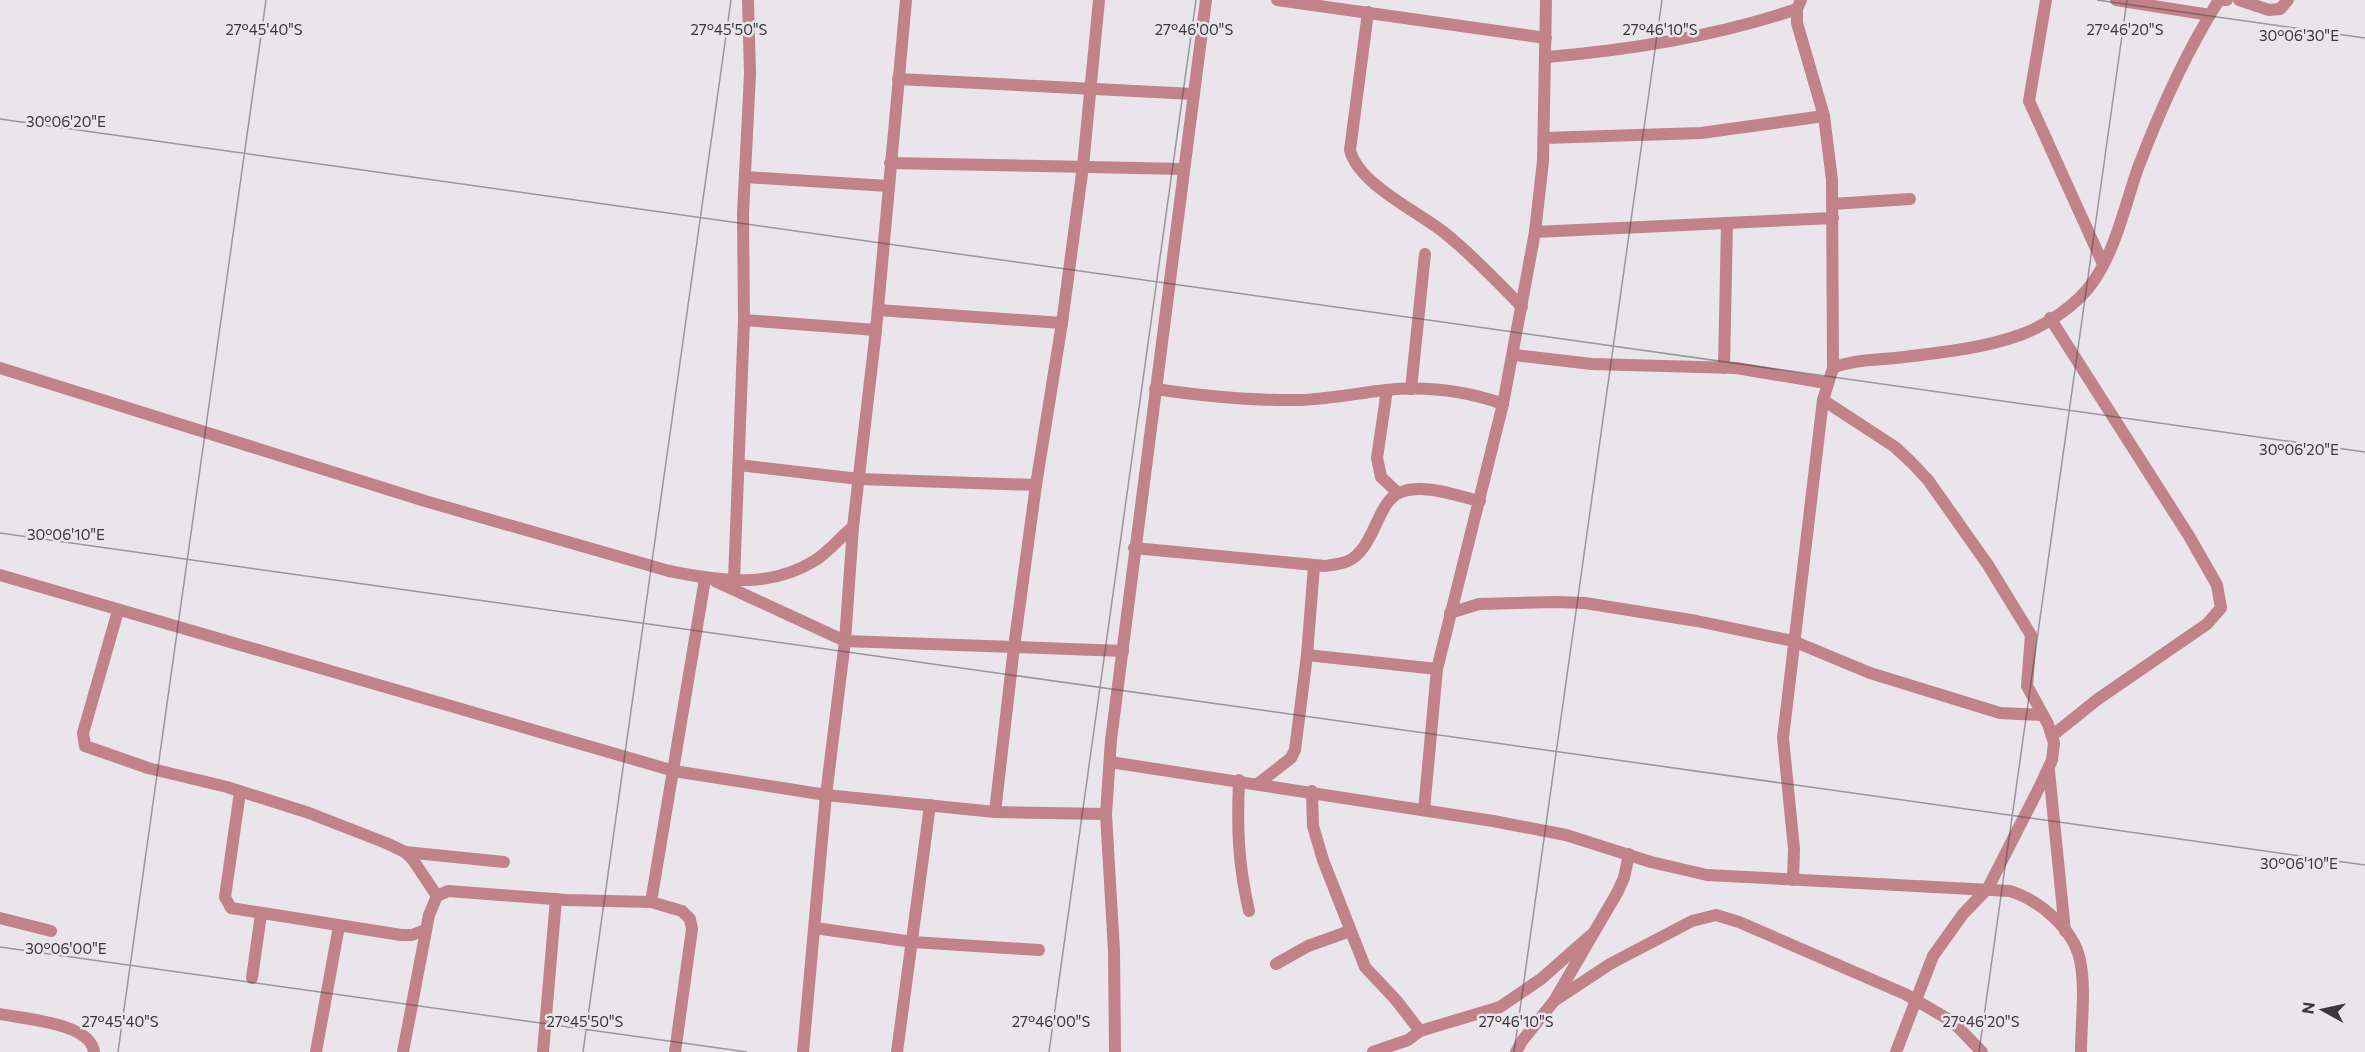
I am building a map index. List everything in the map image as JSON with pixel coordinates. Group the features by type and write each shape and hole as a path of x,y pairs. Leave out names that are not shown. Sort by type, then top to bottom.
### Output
{"street":[{"path":"734,580 750,74 748,0"},
{"path":"803,1052 826,795 845,641 853,527 878,310 906,0"},
{"path":"995,812 1036,485 1062,324 1083,166 1099,0"},
{"path":"1115,1052 1117,1026 1106,814 1110,762 1134,548 1206,0"},
{"path":"1277,0 1546,38"},
{"path":"1424,810 1437,669 1514,355 1535,232 1544,138 1547,57 1546,0"},
{"path":"2046,0 2029,101 2103,264"},
{"path":"2116,0 2210,15"},
{"path":"1833,368 1858,362 1984,345 2022,334 2082,296 2103,264 2143,156 2192,43 2219,0 2227,0"},
{"path":"2239,0 2269,10 2280,9 2288,0"},
{"path":"1547,57 1589,54 1686,38 1799,5 1797,23 1824,116 1829,146 1833,218 1833,368 1826,383 1823,400 1782,738 1794,849 1793,880"},
{"path":"1368,12 1350,150 1352,160 1385,191 1446,234 1522,307"},
{"path":"898,79 1194,94"},
{"path":"1544,138 1701,133 1824,116"},
{"path":"890,163 1184,169"},
{"path":"745,177 888,186"},
{"path":"1832,204 1910,199"},
{"path":"1535,232 1833,218"},
{"path":"1724,368 1727,223"},
{"path":"1411,389 1425,254"},
{"path":"878,310 1062,324"},
{"path":"2050,318 2189,536 2217,585 2221,604 2216,616 2207,624 2098,699 2053,735"},
{"path":"744,320 876,330"},
{"path":"1514,355 1592,364 1724,368 1826,383"},
{"path":"0,368 437,504 629,560 708,579 753,581 793,572 816,560 853,527"},
{"path":"1155,389 1236,398 1301,400 1411,389 1462,393 1503,404"},
{"path":"1387,390 1377,458 1381,477 1398,493"},
{"path":"1823,400 1895,447 1911,462 1958,520 2029,630 2031,641 2027,686 2053,735 2054,752 2049,767 1988,888 1944,937 1922,980 1918,1001 1896,1052"},
{"path":"739,465 859,479 1036,485"},
{"path":"1134,548 1314,566 1349,561 1369,539 1390,499 1398,493 1433,491 1480,501"},
{"path":"1259,783 1293,755 1307,655 1314,566"},
{"path":"0,575 674,771 826,795 995,812 1106,814"},
{"path":"708,579 845,641 1123,651"},
{"path":"651,902 708,579"},
{"path":"1450,613 1479,604 1508,601 1585,603 1719,624 1793,641 1870,673 2000,713 2042,715"},
{"path":"118,611 82,733 85,746 148,768 309,813 405,852 504,862"},
{"path":"1307,655 1437,669"},
{"path":"1110,762 1312,791 1566,835 1707,875 1988,888 2023,895 2050,915 2065,931 2079,956 2082,973 2081,1052"},
{"path":"2049,767 2065,931"},
{"path":"1239,780 1237,837 1239,867 1249,911"},
{"path":"1312,791 1313,826 1333,890 1368,972 1396,1000 1420,1031"},
{"path":"240,792 226,902 236,910 401,935 412,935 425,930"},
{"path":"897,1052 930,805"},
{"path":"405,852 419,866 437,896"},
{"path":"1516,1052 1554,1001 1621,885 1629,854"},
{"path":"403,1052 425,930 437,896 448,891 556,899 651,902 682,911 688,916 691,924 675,1052"},
{"path":"543,1052 556,899"},
{"path":"252,978 261,914"},
{"path":"1554,1001 1640,948 1692,921 1716,915 1739,922 1856,971 1918,1001 1953,1022 1982,1052"},
{"path":"0,918 51,931"},
{"path":"316,1052 339,926"},
{"path":"815,927 913,942 1039,950"},
{"path":"1276,964 1308,946 1350,931"},
{"path":"1373,1052 1408,1040 1420,1031 1500,1007 1540,979 1591,935"},
{"path":"0,1014 79,1030 91,1040 94,1052"}]}
